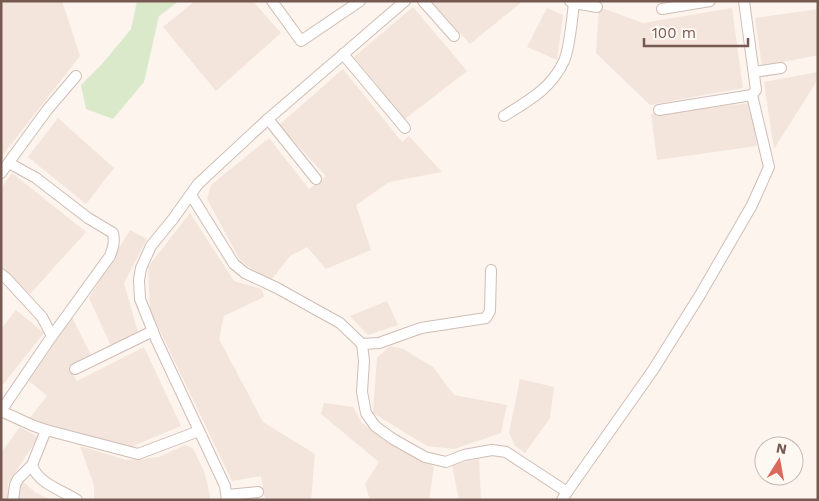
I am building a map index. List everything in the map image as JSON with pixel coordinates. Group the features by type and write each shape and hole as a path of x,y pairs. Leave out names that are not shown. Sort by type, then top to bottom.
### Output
{"street":[{"path":"272,1 301,41 360,1"},
{"path":"258,492 228,498 225,486 140,299 139,280 141,268 151,246 198,184 268,119 406,1"},
{"path":"423,1 454,36"},
{"path":"662,10 710,1"},
{"path":"659,110 752,95 756,90 744,1"},
{"path":"504,116 548,86 564,60 570,38 572,2 597,6"},
{"path":"343,54 405,128"},
{"path":"754,72 781,68"},
{"path":"1,173 76,76"},
{"path":"190,195 234,264 245,273 277,288 340,323 362,344 364,361 362,392 366,413 375,426 393,439 425,457 446,462 464,455 492,450 506,452 564,496 653,370 752,205 769,167 752,95"},
{"path":"268,119 316,179"},
{"path":"9,163 36,178 88,218 113,233 114,239 110,256 1,411 46,430 138,454 200,431"},
{"path":"362,344 379,343 421,328 486,318 490,311 491,270"},
{"path":"1,274 42,317 52,336"},
{"path":"75,368 153,331"},
{"path":"13,500 18,478 32,465 46,430"},
{"path":"32,465 34,472 42,480 77,500"}],"shaded area":[{"path":"1,1 62,1 80,56 1,157"},
{"path":"195,1 253,1 281,33 216,91 163,27"},
{"path":"431,1 523,1 470,44"},
{"path":"413,7 467,71 405,119 354,57"},
{"path":"599,7 643,23 732,8 743,88 650,105 596,53"},
{"path":"547,8 563,15 557,60 527,47"},
{"path":"818,9 818,55 762,66 755,18"},
{"path":"343,69 402,142 409,136 442,172 389,182 356,205 371,250 326,269 307,247 290,256 272,279 253,270 240,260 207,199 211,185 269,138 309,189 326,176 279,125"},
{"path":"818,72 818,79 774,149 764,82"},
{"path":"751,103 757,146 657,160 651,114"},
{"path":"58,118 114,168 86,204 28,157"},
{"path":"12,173 86,232 30,294 1,272 1,188"},
{"path":"190,213 234,281 262,289 264,297 224,316 219,339 263,422 315,454 311,500 262,500 265,499 261,476 232,481 150,310 148,267"},
{"path":"130,230 147,239 124,283 138,332 111,346 89,298"},
{"path":"387,301 398,325 368,335 350,316"},
{"path":"16,310 44,333 1,387 1,329"},
{"path":"72,317 91,355 69,366 77,381 144,347 181,426 128,448 29,419 47,396 29,381"},
{"path":"390,346 403,349 433,367 454,395 507,405 501,433 454,449 427,446 373,413 377,358"},
{"path":"520,379 554,387 550,418 525,453 514,445 509,433"},
{"path":"324,403 353,407 362,423 391,444 434,467 429,500 373,500 369,497 365,484 379,462 321,414"},
{"path":"20,427 38,437 8,484 10,500 1,500 1,453"},
{"path":"185,445 193,448 205,474 210,500 94,500 94,485 80,446 126,460 159,457"},
{"path":"479,459 481,500 459,500 452,465"},
{"path":"22,481 35,492 50,500 19,500 17,488"}],"green space":[{"path":"137,1 179,1 159,16 144,82 113,119 86,109 81,85 103,63 131,29"}]}
